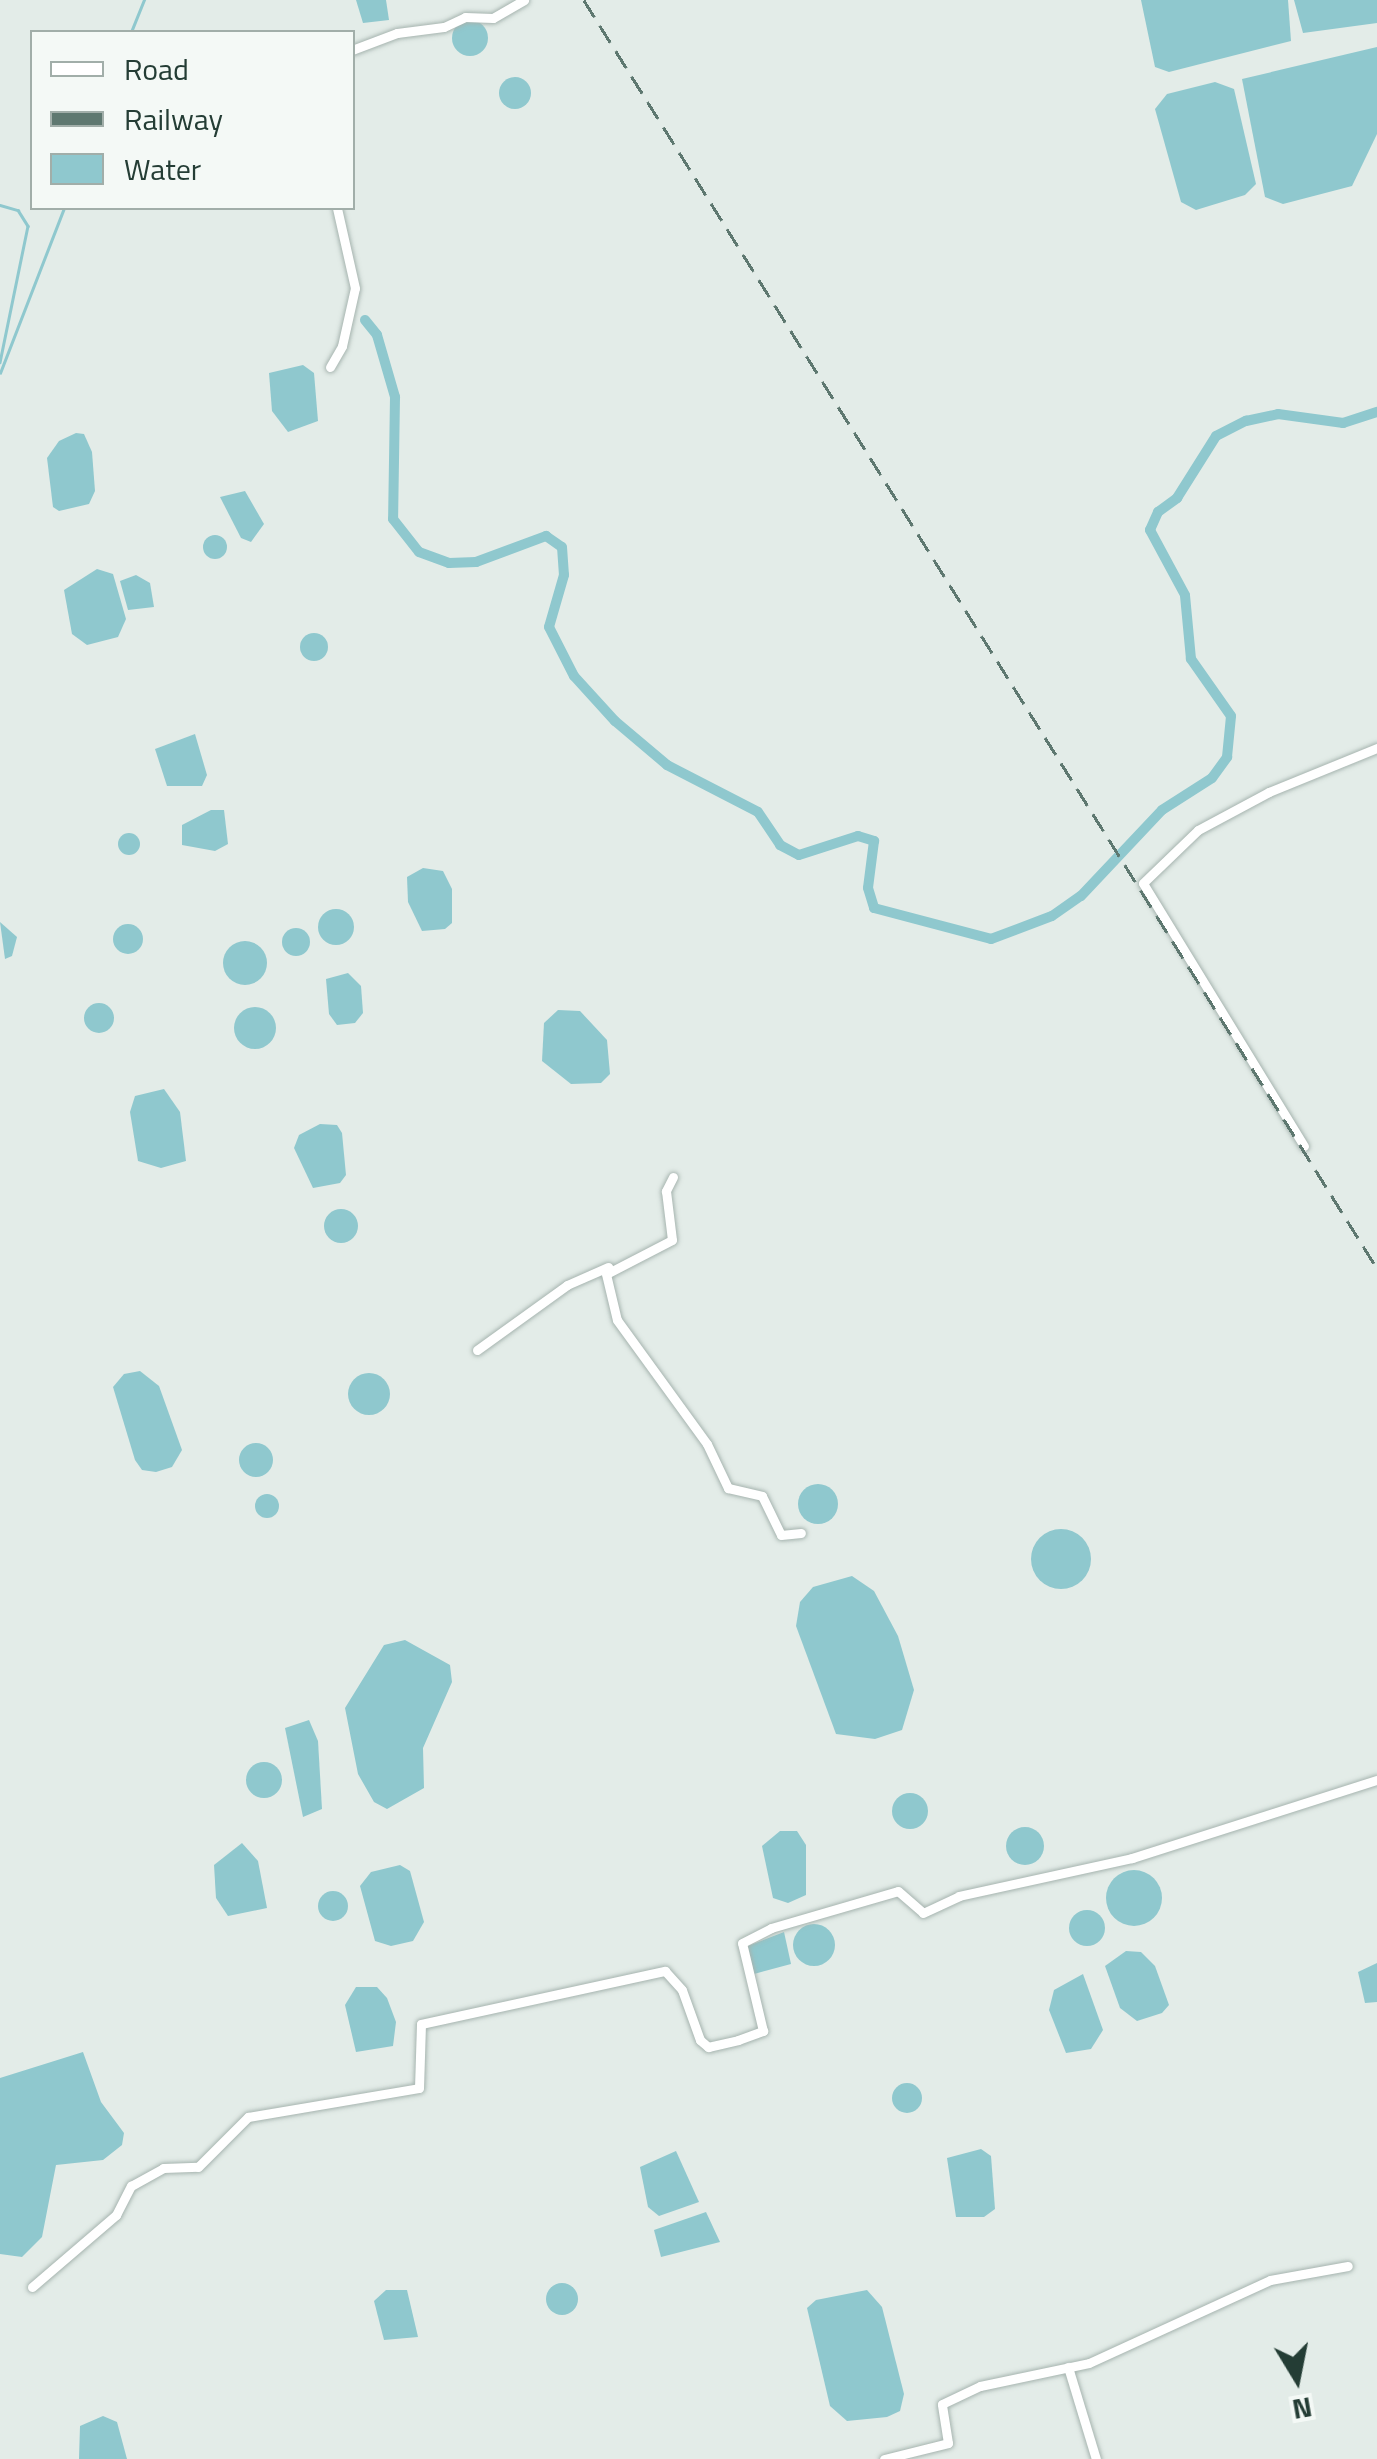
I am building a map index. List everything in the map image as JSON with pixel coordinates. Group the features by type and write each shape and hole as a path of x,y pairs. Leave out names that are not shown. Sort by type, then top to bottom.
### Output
{"street":[{"path":"355,49 465,17 494,18 524,0"},
{"path":"330,367 342,346 355,288 337,210"},
{"path":"1304,1146 1143,883 1198,830 1269,792 1377,748"},
{"path":"477,1350 567,1284 654,1253 672,1240 666,1191 673,1177"},
{"path":"608,1267 625,1336 693,1424 728,1488 762,1496 780,1534 801,1533"},
{"path":"32,2286 116,2215 131,2186 163,2168 198,2166 248,2117 419,2088 421,2024 664,1971 682,1990 700,2040 708,2046 738,2040 763,2031 742,1942 771,1928 898,1891 923,1913 958,1896 1132,1858 1377,1780"},
{"path":"884,2459 948,2443 946,2401 996,2379 1068,2367 1167,2331 1270,2280 1348,2266"},
{"path":"1068,2367 1096,2459"}],"water":[{"path":"356,0 386,0 389,20 363,23"},
{"path":"1141,0 1288,0 1291,41 1169,72 1155,67"},
{"path":"1294,0 1377,0 1377,23 1303,33"},
{"path":"470,20 483,25 488,38 483,51 470,56 457,51 452,38 457,25"},
{"path":"1377,47 1377,134 1352,186 1283,204 1265,197 1242,79"},
{"path":"515,77 526,82 531,93 526,104 515,109 504,104 499,93 504,82"},
{"path":"1215,82 1234,89 1256,184 1245,195 1196,210 1181,202 1155,109 1167,94"},
{"path":"303,365 314,373 318,421 288,432 272,411 269,373"},
{"path":"76,433 84,434 92,452 95,491 89,504 59,511 53,507 47,458 59,441"},
{"path":"245,491 264,524 251,542 241,538 220,497"},
{"path":"215,535 224,538 224,556 215,559 206,556 203,547 206,538"},
{"path":"97,569 113,574 126,619 118,637 87,645 72,634 64,590"},
{"path":"136,575 150,583 154,607 128,610 120,581"},
{"path":"314,633 324,637 328,647 324,657 314,661 304,657 300,647 304,637"},
{"path":"195,734 207,775 202,786 167,786 155,749"},
{"path":"211,810 224,810 228,844 215,851 182,845 182,825"},
{"path":"129,833 137,836 137,852 129,855 121,852 118,844 121,836"},
{"path":"423,868 443,871 452,889 452,923 445,929 422,931 408,902 407,877"},
{"path":"336,909 349,914 354,927 349,940 336,945 323,940 318,927 323,914"},
{"path":"0,922 17,937 12,956 5,959"},
{"path":"128,924 139,928 143,939 139,950 128,954 117,950 113,939 117,928"},
{"path":"296,928 306,932 310,942 306,952 296,956 286,952 282,942 286,932"},
{"path":"245,941 261,947 267,963 261,979 245,985 229,979 223,963 229,947"},
{"path":"348,973 361,986 363,1013 355,1023 337,1025 329,1014 326,979"},
{"path":"99,1003 113,1012 114,1018 105,1032 99,1033 85,1024 84,1018 93,1004"},
{"path":"255,1007 270,1013 276,1028 270,1043 255,1049 240,1043 234,1028 240,1013"},
{"path":"558,1010 580,1011 607,1040 610,1074 601,1083 571,1084 542,1061 544,1023"},
{"path":"164,1089 180,1112 186,1161 161,1168 138,1161 130,1112 135,1096"},
{"path":"320,1124 337,1125 342,1133 346,1175 340,1183 313,1188 294,1148 299,1135"},
{"path":"341,1209 353,1214 358,1226 353,1238 341,1243 329,1238 324,1226 329,1214"},
{"path":"140,1371 159,1386 182,1450 172,1467 156,1472 142,1470 135,1460 113,1387 124,1374"},
{"path":"369,1373 384,1379 390,1394 384,1409 369,1415 354,1409 348,1394 354,1379"},
{"path":"256,1443 268,1448 273,1460 268,1472 256,1477 244,1472 239,1460 244,1448"},
{"path":"818,1484 832,1490 838,1504 832,1518 818,1524 804,1518 798,1504 804,1490"},
{"path":"267,1494 279,1506 267,1518 255,1506"},
{"path":"1061,1529 1082,1538 1091,1559 1082,1580 1061,1589 1040,1580 1031,1559 1040,1538"},
{"path":"852,1576 874,1591 898,1636 914,1690 902,1730 875,1739 836,1734 796,1626 800,1602 813,1587"},
{"path":"405,1640 450,1665 452,1682 423,1748 424,1788 387,1809 374,1802 358,1774 345,1708 384,1645"},
{"path":"309,1720 318,1741 322,1809 303,1817 285,1728"},
{"path":"264,1762 277,1767 282,1780 277,1793 264,1798 251,1793 246,1780 251,1767"},
{"path":"910,1793 923,1798 928,1811 923,1824 910,1829 897,1824 892,1811 897,1798"},
{"path":"1025,1827 1039,1832 1044,1846 1039,1860 1025,1865 1011,1860 1006,1846 1011,1832"},
{"path":"780,1831 797,1831 806,1845 806,1895 788,1903 773,1898 762,1846"},
{"path":"242,1843 258,1861 267,1908 228,1916 216,1898 214,1865"},
{"path":"400,1865 410,1871 424,1922 413,1941 391,1946 375,1941 360,1886 371,1872"},
{"path":"1134,1870 1154,1878 1162,1898 1154,1918 1134,1926 1114,1918 1106,1898 1114,1878"},
{"path":"333,1891 344,1895 348,1906 344,1917 333,1921 322,1917 318,1906 322,1895"},
{"path":"1087,1910 1100,1915 1105,1928 1100,1941 1087,1946 1074,1941 1069,1928 1074,1915"},
{"path":"814,1924 829,1930 835,1945 829,1960 814,1966 799,1960 793,1945 799,1930"},
{"path":"784,1932 791,1964 754,1974 748,1946"},
{"path":"1126,1951 1141,1952 1155,1966 1169,2005 1162,2013 1137,2021 1120,2008 1105,1966"},
{"path":"1377,1963 1377,2002 1365,2003 1358,1972"},
{"path":"1083,1974 1103,2030 1091,2049 1066,2053 1049,2010 1054,1990"},
{"path":"356,1987 377,1987 387,1998 396,2022 393,2046 356,2052 345,2005"},
{"path":"83,2052 101,2102 124,2133 122,2145 103,2160 56,2165 42,2237 22,2257 0,2254 0,2078"},
{"path":"907,2083 918,2087 922,2098 918,2109 907,2113 896,2109 892,2098 896,2087"},
{"path":"981,2149 991,2156 995,2209 984,2217 956,2217 947,2158"},
{"path":"676,2151 699,2202 659,2216 648,2207 640,2167"},
{"path":"706,2212 720,2242 661,2257 654,2230"},
{"path":"562,2283 573,2288 578,2299 573,2310 562,2315 551,2310 546,2299 551,2288"},
{"path":"386,2290 407,2290 418,2337 384,2340 374,2301"},
{"path":"867,2290 882,2307 904,2394 900,2411 887,2417 847,2421 830,2406 807,2308 816,2300"},
{"path":"103,2416 117,2422 127,2459 79,2459 80,2426"}],"waterway":[{"path":"132,30 144,0"},
{"path":"0,205 18,210 28,226 0,362"},
{"path":"0,373 63,210"},
{"path":"365,320 377,335 395,397 393,519 419,552 449,563 476,562 546,536 562,547 564,575 549,627 574,676 615,721 667,765 758,812 780,845 799,855 858,836 874,841 868,888 874,908 991,939 1052,916 1081,896 1162,810 1212,778 1227,757 1231,716 1191,659 1185,595 1150,530 1158,512 1177,498 1216,436 1246,421 1278,414 1343,423 1377,412"}],"railway":[{"path":"584,0 1377,1268"}]}
